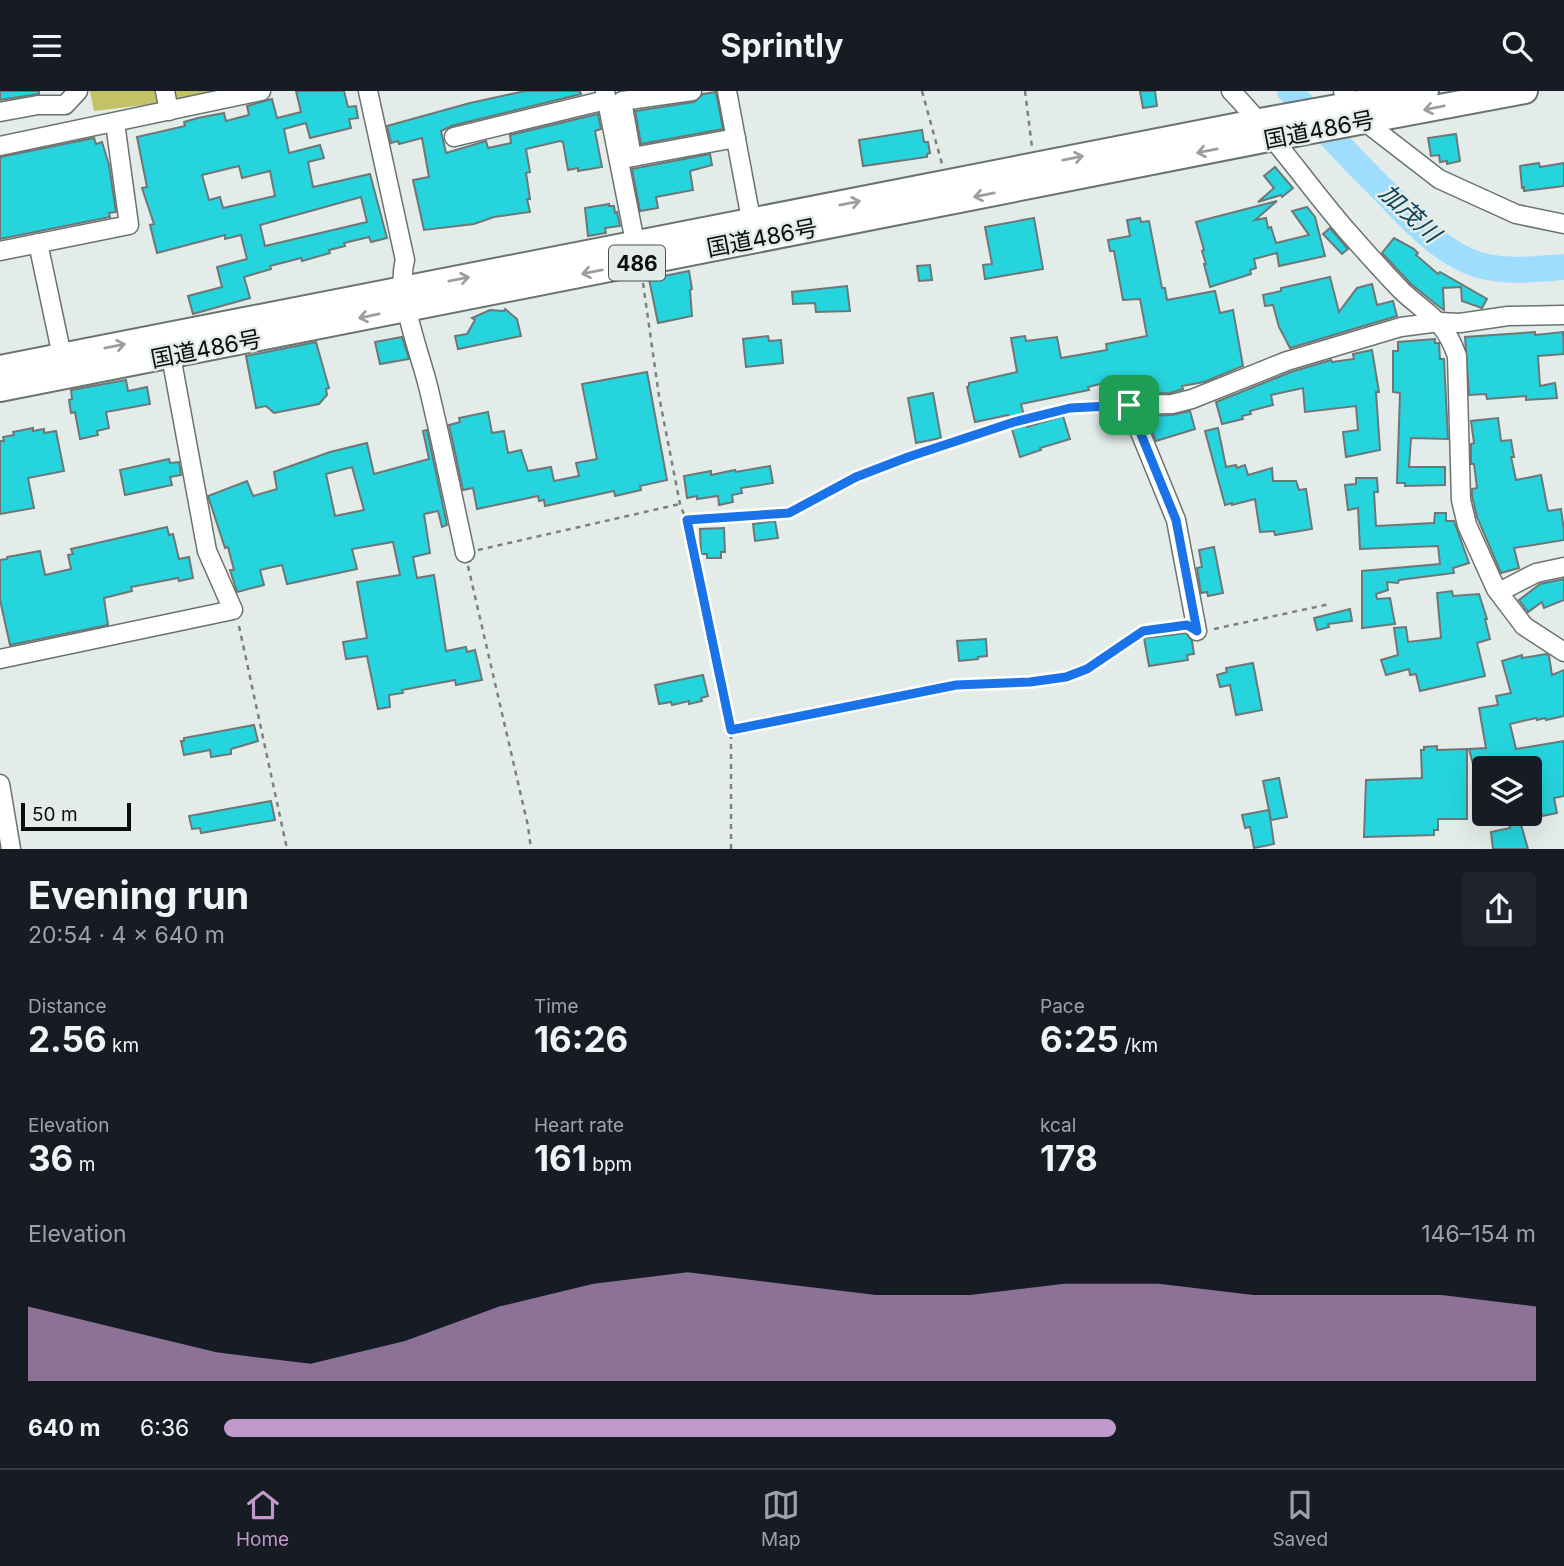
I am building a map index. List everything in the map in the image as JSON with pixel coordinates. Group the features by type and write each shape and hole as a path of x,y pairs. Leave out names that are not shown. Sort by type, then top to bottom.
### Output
{"highway":[{"name":"国道486号","path":"0,368 406,299 1267,130 1354,106 1426,91"},
{"name":"国道486号","path":"1354,106 1525,91"},
{"name":"国道486号","path":"753,231 1034,166 1267,130"},
{"name":"国道486号","path":"0,389 171,356 406,299"}],"street":[{"path":"0,112 38,105 65,105 78,91"},
{"path":"165,91 169,111"},
{"path":"0,146 261,91"},
{"path":"368,91 404,260 401,272 406,299 465,552"},
{"path":"637,254 625,159 622,101 692,91"},
{"path":"726,91 753,231"},
{"path":"1231,91 1267,130 1346,230 1402,291 1439,322 1450,336 1457,356 1461,500 1467,525 1499,592 1524,626 1564,652"},
{"path":"454,137 606,96 625,159"},
{"path":"1354,106 1438,179 1516,214 1564,224"},
{"path":"0,262 39,248 130,225 115,123"},
{"path":"625,159 736,138"},
{"path":"0,251 131,234"},
{"path":"39,248 62,356"},
{"path":"1197,631 1176,520 1129,405 1172,404 1192,399 1287,361 1401,327 1508,316 1564,315"},
{"path":"0,659 233,610 207,551 171,356"},
{"path":"1499,592 1536,573 1564,567"},
{"path":"0,784 11,849"}],"path":[{"path":"922,91 948,184"},
{"path":"1025,91 1034,166"},
{"path":"637,254 659,396 680,504 687,520 731,730 731,849"},
{"path":"687,520 789,513 856,477 1014,422 1070,408 1129,405"},
{"path":"531,849 465,552 680,504"},
{"path":"731,730 956,685 1030,682 1066,677 1087,669 1143,631 1187,625 1197,631 1205,631 1330,604"},
{"path":"233,610 286,849"}],"shaded area":[{"path":"90,91 222,91 153,104 94,111"}],"building":[{"path":"0,91 39,91 39,94 0,100"},
{"path":"296,91 344,91 348,107 356,106 358,118 349,119 351,128 310,138 306,123 284,129 289,153 320,145 324,158 308,162 313,187 370,174 387,238 371,242 369,237 344,243 345,246 329,250 330,253 270,266 271,269 244,277 250,298 193,314 188,296 222,287 217,267 247,259 241,235 225,239 225,235 157,253 150,225 154,224 142,188 147,187 137,137 185,126 184,122 198,118 224,113 226,121 249,115 247,106 272,99 277,118 301,112","holes":["239,166 242,178 270,171 275,196 223,208 220,197 209,200 202,175","361,197 367,222 265,246 260,225"]},
{"path":"525,91 580,91 581,94 451,126 441,131 446,153 486,141 488,148 511,143 510,135 598,114 601,129 595,131 602,167 568,170 563,142 560,141 526,149 530,172 526,173 530,212 494,217 474,224 424,230 413,180 429,177 422,138 399,144 398,141 391,143 387,126"},
{"path":"1140,91 1155,91 1157,106 1143,108"},
{"path":"716,92 723,129 641,144 635,111 694,102 703,94"},
{"path":"922,130 924,142 928,142 930,153 927,157 863,166 859,140"},
{"path":"1456,134 1460,161 1447,164 1447,161 1440,162 1439,155 1431,156 1428,138"},
{"path":"94,138 96,144 102,142 109,165 116,212 109,213 110,217 0,239 0,157"},
{"path":"710,154 712,165 690,171 693,190 656,197 658,208 640,211 632,169"},
{"path":"1539,163 1540,167 1564,163 1564,186 1524,191 1520,166"},
{"path":"1275,167 1293,188 1282,197 1281,195 1258,202 1274,188 1264,176"},
{"path":"1277,201 1255,220 1266,218 1276,243 1309,235 1292,211 1307,207 1315,217 1325,256 1279,266 1277,253 1254,259 1256,268 1250,270 1251,274 1210,287 1196,222"},
{"path":"609,204 614,206 615,213 617,212 620,226 605,228 606,233 588,236 585,208"},
{"path":"1034,218 1043,269 985,279 983,265 992,264 985,227"},
{"path":"1140,218 1141,222 1149,221 1162,288 1165,288 1167,300 1215,291 1220,313 1233,310 1243,366 1204,382 1182,386 1183,389 1170,393 1127,394 1123,379 1088,387 1089,390 1021,404 1027,427 1063,416 1070,439 1020,457 1008,415 975,422 967,387 969,383 1017,372 1011,338 1025,336 1026,341 1057,337 1061,358 1107,350 1106,344 1147,336 1140,299 1123,300 1114,251 1110,251 1108,240 1130,236 1127,220"},
{"path":"1330,228 1348,249 1342,254 1323,234"},
{"path":"1394,238 1414,249 1418,253 1416,255 1438,274 1440,272 1487,299 1482,308 1462,301 1461,287 1443,288 1444,310 1437,305 1411,284 1382,253"},
{"path":"930,265 932,280 919,281 917,266"},
{"path":"689,271 692,316 658,323 649,279"},
{"path":"1330,277 1339,312 1357,288 1372,284 1377,305 1393,301 1397,316 1290,348 1279,327 1273,305 1265,306 1263,295"},
{"path":"847,286 850,311 816,312 815,303 793,304 792,292"},
{"path":"505,309 517,319 521,336 458,349 455,336 467,334 475,320 472,318 490,310"},
{"path":"1535,332 1535,335 1563,332 1564,354 1538,356 1540,386 1555,383 1557,398 1526,400 1526,396 1487,399 1486,394 1469,395 1465,337"},
{"path":"768,336 769,341 781,340 783,363 746,367 743,339"},
{"path":"402,337 409,359 380,364 375,342"},
{"path":"1435,339 1435,343 1439,343 1440,359 1444,359 1448,439 1411,438 1409,467 1445,467 1445,485 1405,486 1405,483 1397,483 1400,393 1393,392 1393,351 1398,351 1398,342"},
{"path":"316,342 329,388 319,404 274,413 266,406 256,408 246,356"},
{"path":"1372,350 1379,392 1376,392 1380,450 1346,457 1343,432 1358,430 1356,406 1305,412 1303,388 1271,395 1273,405 1250,411 1251,414 1242,416 1243,419 1222,424 1216,402 1291,372 1331,360 1354,359 1353,354"},
{"path":"647,372 667,480 640,486 641,490 615,496 614,491 545,506 544,500 539,501 538,496 477,509 473,488 463,490 449,425 460,422 459,418 488,412 492,433 504,431 508,453 521,450 528,471 551,467 554,481 579,476 576,463 597,459 582,384"},
{"path":"126,380 128,391 147,387 150,404 106,412 109,428 97,431 98,435 80,439 75,412 71,413 71,390"},
{"path":"933,393 941,438 916,443 908,398"},
{"path":"1190,411 1195,429 1156,441 1146,416"},
{"path":"1498,418 1501,441 1511,440 1514,457 1511,457 1516,480 1541,475 1548,511 1561,509 1564,531 1564,540 1514,548 1519,568 1501,573 1477,517 1472,489 1477,488 1474,464 1471,464 1471,444 1474,443 1471,421"},
{"path":"33,428 33,431 44,429 44,433 56,431 64,471 28,478 34,508 0,514 0,441 4,441 3,437 14,435 13,432"},
{"path":"1218,428 1226,467 1236,465 1237,468 1245,465 1248,475 1272,468 1273,481 1296,481 1299,490 1306,489 1312,529 1275,535 1274,531 1260,532 1255,499 1225,505 1205,431"},
{"path":"427,430 447,525 442,527 438,511 424,514 430,553 413,557 417,578 434,575 446,651 466,647 467,652 475,650 482,680 456,685 455,680 402,690 403,693 389,695 390,707 378,709 367,656 346,659 343,642 367,638 357,582 400,575 393,542 352,549 357,569 287,584 282,565 260,570 264,585 237,592 230,570 234,570 228,547 225,548 208,496 247,481 253,496 277,489 274,472 330,452 367,443 374,474 429,459 423,431","holes":["352,467 364,510 335,516 326,474"]},
{"path":"169,459 170,463 179,462 181,475 170,477 172,485 125,495 120,470"},
{"path":"770,466 773,483 741,488 742,493 732,495 733,502 719,505 718,496 687,498 684,476 711,471 711,475"},
{"path":"1356,478 1377,478 1378,492 1374,492 1376,526 1434,523 1435,513 1446,513 1446,521 1454,521 1469,563 1453,568 1454,573 1399,580 1398,583 1387,582 1388,590 1376,594 1377,599 1390,598 1395,624 1362,628 1362,571 1440,564 1438,546 1360,549 1358,508 1348,510 1345,485 1356,484"},
{"path":"775,521 778,538 755,541 753,524"},
{"path":"167,527 169,535 173,534 179,559 189,557 193,578 179,581 178,578 131,587 132,591 104,598 108,625 10,645 0,600 0,560 40,551 45,575 71,569 68,555 73,554 71,549"},
{"path":"724,528 725,552 721,552 721,558 707,558 707,554 701,554 700,529"},
{"path":"1214,547 1223,593 1208,596 1207,592 1201,593 1197,568 1202,567 1199,550"},
{"path":"1564,579 1564,600 1544,608 1542,602 1528,612 1519,600 1540,584"},
{"path":"1452,591 1453,596 1479,594 1490,639 1477,643 1485,676 1420,691 1416,674 1410,675 1409,669 1386,675 1381,660 1398,655 1394,628 1406,627 1408,642 1441,638 1437,593"},
{"path":"1350,609 1352,621 1328,624 1329,627 1317,630 1314,618"},
{"path":"1186,633 1192,641 1194,654 1187,655 1188,660 1149,666 1144,638"},
{"path":"986,639 987,656 959,661 957,641"},
{"path":"1546,654 1549,656 1552,675 1564,670 1564,716 1546,720 1536,718 1510,724 1516,749 1564,741 1564,796 1554,798 1557,813 1542,816 1542,756 1472,756 1472,760 1469,749 1486,748 1479,708 1498,705 1496,696 1511,693 1502,661 1522,655 1522,658"},
{"path":"1253,663 1262,710 1236,715 1230,685 1220,687 1217,675 1227,672 1226,668"},
{"path":"703,675 708,696 701,698 702,701 659,704 655,685"},
{"path":"254,725 258,741 231,749 231,754 211,757 210,750 184,755 181,741 184,741 184,738"},
{"path":"1437,746 1437,750 1467,749 1467,819 1438,819 1438,830 1434,830 1434,835 1364,837 1366,780 1422,778 1421,750 1424,750 1424,747"},
{"path":"1279,778 1287,817 1271,820 1263,781"},
{"path":"271,801 275,820 201,833 200,828 192,829 189,816"},
{"path":"1269,810 1274,844 1254,848 1250,827 1245,828 1242,815"},
{"path":"1521,826 1528,849 1493,849 1491,832"}],"waterway":[{"name":"加茂川","path":"1290,91 1406,214 1428,235 1452,252 1479,265 1500,269 1564,267"}],"route":[{"path":"1129,405 1176,520 1197,631 1187,625 1143,631 1087,669 1066,677 1030,682 956,685 731,730 687,520 789,513 856,477 1014,422 1070,408 1129,405"}]}
